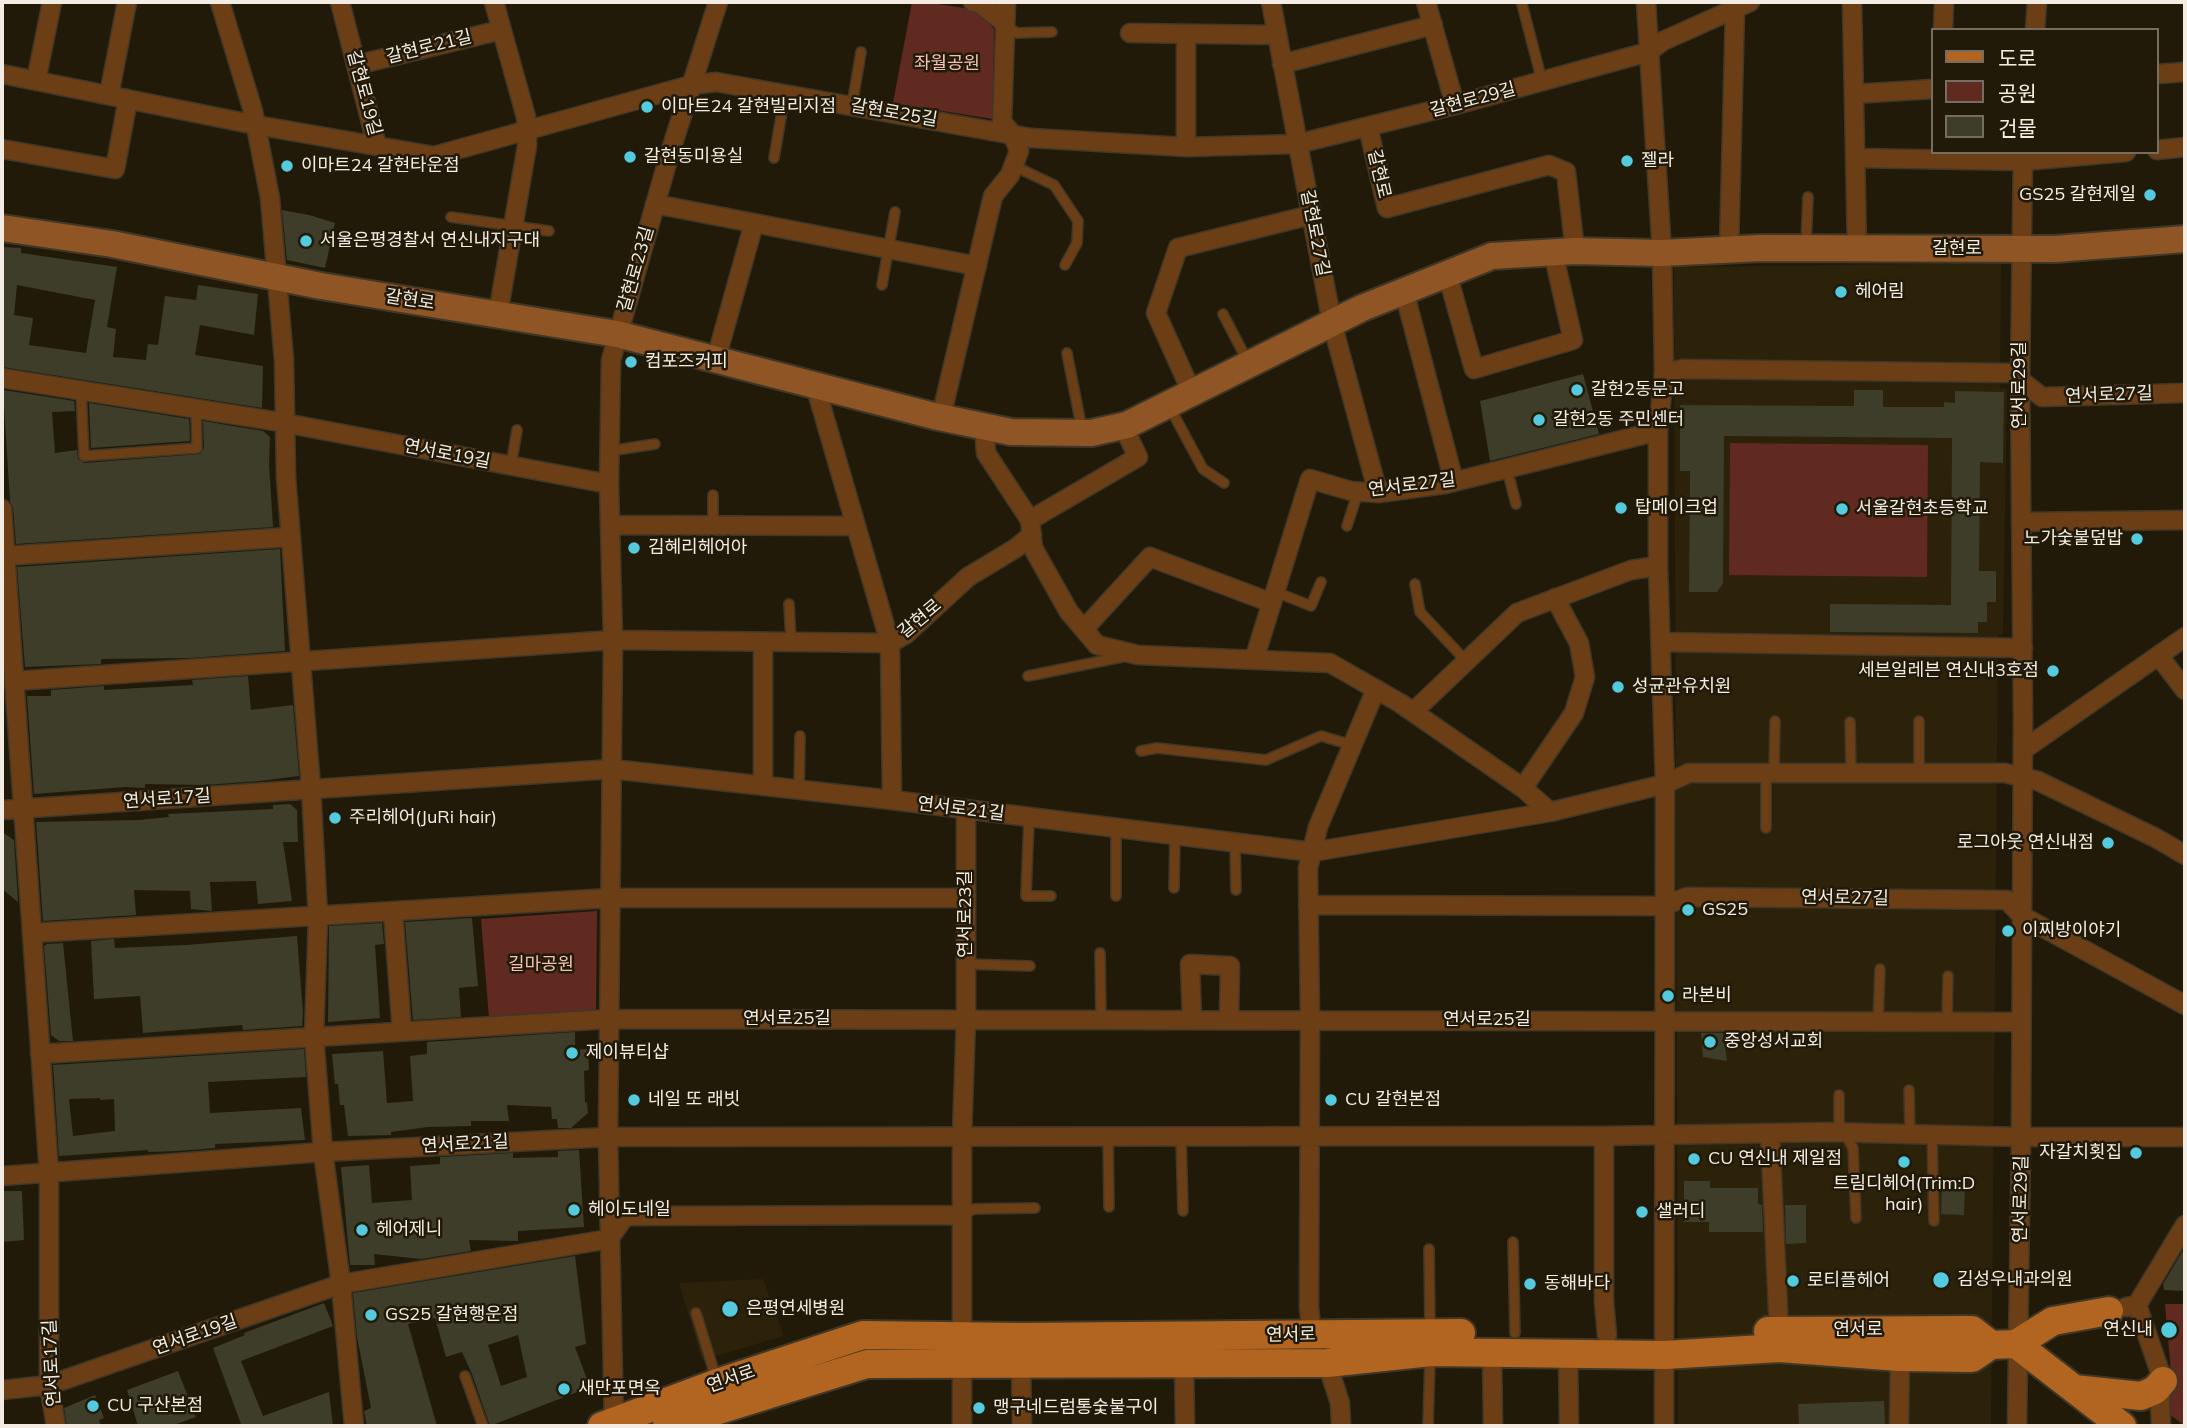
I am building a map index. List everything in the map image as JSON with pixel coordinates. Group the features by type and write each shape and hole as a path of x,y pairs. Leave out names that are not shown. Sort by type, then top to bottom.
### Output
{"main road":[{"name":"갈현로","path":"2,228 112,244 321,286 617,334 941,417 1011,432 1083,433 1123,426 1332,323 1492,256 1564,251 1662,253 1805,248 2055,249 2185,239"},
{"path":"2004,1345 2053,1321 2109,1311"},
{"name":"연서로","path":"667,1426 867,1364 962,1351 1312,1334 1430,1342 1492,1352 1568,1353 1665,1346 1779,1331 1972,1330 2004,1345 2122,1426"},
{"name":"연서로","path":"610,1425 717,1383 863,1335 962,1351 1021,1364 1327,1363 1430,1342 1515,1334 1607,1335 1665,1346 1779,1348 1900,1357 1972,1358 2004,1345"},
{"path":"2071,1389 2141,1396 2155,1390 2163,1381"}],"street":[{"path":"36,81 52,2"},
{"path":"109,96 127,2"},
{"path":"220,2 256,125 270,198 284,359 286,477 311,788 318,916 314,1036 323,1152 341,1284 354,1426"},
{"name":"갈현로19길","path":"2,74 256,125 377,146 340,2"},
{"path":"494,2 526,117 527,131 527,146 498,314"},
{"name":"갈현로23길","path":"617,334 654,204 718,2"},
{"path":"973,2 979,3 1005,23"},
{"path":"941,417 993,196 1010,175 1019,151 1013,135 1002,122 1006,2"},
{"name":"갈현로27길","path":"1271,2 1332,323"},
{"path":"1426,2 1455,105"},
{"path":"1646,2 1662,253 1664,373 1658,431 1658,566 1665,784 1664,1426"},
{"path":"1852,2 1857,248"},
{"path":"1943,28 1944,2"},
{"path":"2035,28 2037,2"},
{"path":"1729,250 1743,5"},
{"name":"갈현로29길","path":"1297,144 1455,105 1648,52 1663,41 1743,5"},
{"path":"1282,64 1433,25"},
{"name":"갈현로21길","path":"356,65 501,30"},
{"path":"1130,33 1277,35"},
{"path":"1186,34 1185,147 1297,144"},
{"path":"2159,74 2185,72"},
{"name":"갈현로25길","path":"691,85 716,82 1031,138 1185,147"},
{"path":"377,146 434,156 691,85"},
{"path":"1854,94 1932,89"},
{"path":"2,149 115,169 128,99"},
{"name":"갈현로","path":"1368,127 1387,208 1549,165 1566,172 1564,251"},
{"path":"2159,150 2185,147"},
{"path":"1857,158 2085,154"},
{"name":"연서로29길","path":"2017,1426 2004,1345 2021,1137 2023,648 2020,249 2023,157"},
{"name":"갈현로23길","path":"654,204 754,223"},
{"path":"1180,398 1156,313 1178,248 1311,215"},
{"path":"716,359 754,223 976,266"},
{"path":"1447,273 1474,369 1573,340 1564,251"},
{"path":"1404,291 1454,481"},
{"path":"1332,323 1378,493"},
{"path":"610,1425 608,1019 613,640 609,451 611,360 617,334"},
{"name":"연서로27길","path":"1664,373 1682,369 2011,373 2042,397 2185,393"},
{"path":"2,378 286,424"},
{"name":"갈현로","path":"815,385 890,643 906,634 968,577 1016,548 1031,527 1138,457 1123,426"},
{"name":"연서로19길","path":"286,424 609,484"},
{"path":"984,426 986,453 1031,527 1033,548 1069,612 1097,645 1138,655 1330,663 1413,712 1523,788 1550,812"},
{"name":"연서로27길","path":"1254,660 1310,479 1359,492 1378,493 1454,481 1658,431"},
{"name":"연서로17길","path":"2,509 49,1173 49,1385 56,1426"},
{"path":"2021,522 2185,520"},
{"path":"610,524 856,526"},
{"path":"5,555 291,537"},
{"path":"1084,629 1150,557 1274,598"},
{"path":"1413,712 1517,613 1631,570 1658,566"},
{"path":"1523,788 1574,713 1585,677 1579,643 1555,598"},
{"path":"2023,750 2185,637"},
{"path":"14,681 613,640 890,643"},
{"path":"763,642 763,786"},
{"path":"1661,642 2023,648"},
{"name":"연서로21길","path":"890,643 892,800 1312,852"},
{"path":"2159,656 2185,690"},
{"path":"1312,1334 1309,1308 1308,868 1318,827 1376,689"},
{"path":"311,788 612,769 892,800"},
{"path":"1312,852 1550,812 1665,784 1689,772 2005,773 2038,781 2156,838 2185,855"},
{"name":"연서로17길","path":"22,809 311,788"},
{"path":"2,810 22,809"},
{"name":"연서로23길","path":"962,1426 965,810"},
{"name":"연서로27길","path":"1308,905 1663,906 1687,897 2007,900 2022,916"},
{"path":"32,933 610,898 966,898"},
{"path":"393,912 402,1031"},
{"path":"2022,916 2185,1005"},
{"path":"1192,1019 1190,964 1230,966 1229,1019"},
{"path":"966,1018 1101,1018"},
{"name":"연서로25길","path":"608,1019 966,1018"},
{"name":"연서로25길","path":"1101,1018 1664,1022"},
{"path":"40,1054 608,1019"},
{"path":"1664,1022 2020,1022"},
{"path":"962,1135 1604,1136 1843,1133"},
{"name":"연서로29길","path":"1843,1133 2185,1137"},
{"path":"1770,1134 1779,1331"},
{"name":"연서로21길","path":"323,1152 608,1137 962,1135"},
{"path":"1604,1136 1604,1301 1607,1335"},
{"path":"2,1175 323,1152"},
{"path":"341,1284 610,1238 625,1216 962,1215"},
{"path":"2109,1311 2137,1305 2185,1225"},
{"name":"연서로19길","path":"2,1390 49,1385 341,1284"},
{"path":"2137,1305 2163,1381 2160,1399 2161,1426"},
{"path":"1492,1352 1493,1426"},
{"path":"1568,1353 1569,1426"},
{"path":"1899,1426 1900,1357"},
{"path":"1184,1363 1185,1426"},
{"path":"1327,1363 1340,1403 1341,1426"},
{"path":"1021,1364 1022,1426"}],"lane":[{"path":"1522,4 1542,81"},
{"path":"1005,23 1016,33 1052,32"},
{"path":"852,105 861,52"},
{"path":"774,158 785,94"},
{"path":"1014,166 1054,185 1078,221 1077,243 1065,265"},
{"path":"1805,248 1808,197"},
{"path":"882,285 895,212"},
{"path":"452,216 549,231"},
{"path":"1223,314 1249,365"},
{"path":"1067,353 1083,433"},
{"path":"81,390 84,456 197,448 196,409"},
{"path":"1180,398 1203,469 1224,482"},
{"path":"511,466 517,430"},
{"path":"609,451 655,444"},
{"path":"1507,468 1516,504"},
{"path":"1347,526 1359,492"},
{"path":"713,495 713,525"},
{"path":"1274,598 1311,606 1321,582"},
{"path":"1415,584 1420,612 1466,661"},
{"path":"789,604 791,642"},
{"path":"1028,676 1111,658 1138,655"},
{"path":"1766,828 1775,721"},
{"path":"1850,722 1851,773"},
{"path":"1919,722 1919,773"},
{"path":"799,789 800,736"},
{"path":"1141,751 1157,748 1266,760 1321,736 1352,745"},
{"path":"1029,818 1026,896 1051,896"},
{"path":"1116,828 1116,896"},
{"path":"1174,888 1175,835"},
{"path":"1235,842 1236,890"},
{"path":"1100,953 1101,1018"},
{"path":"966,964 1030,966"},
{"path":"1878,1022 1880,969"},
{"path":"1947,1022 1948,976"},
{"path":"1909,1090 1910,1134"},
{"path":"1839,1095 1839,1123 1853,1148 1856,1218"},
{"path":"1108,1135 1109,1208"},
{"path":"1181,1135 1183,1211"},
{"path":"1932,1135 1934,1221"},
{"path":"962,1215 974,1209 1035,1208"},
{"path":"1513,1242 1515,1334"},
{"path":"1428,1426 1429,1249"},
{"path":"696,1313 717,1383"},
{"path":"465,1376 483,1426"}],"shaded area":[{"path":"2001,263 2000,388 2007,389 2003,634 1998,635 1991,1426 1678,1426 1674,267"},
{"name":"은평연세병원","path":"763,1279 784,1336 702,1360 679,1283"}],"green space":[{"name":"좌월공원","path":"912,2 977,10 994,29 993,119 893,103"},
{"path":"1730,443 1928,445 1927,577 1729,575"},
{"name":"길마공원","path":"597,911 596,1011 489,1018 481,919"},
{"path":"2165,1304 2185,1304 2185,1426 2169,1414 2165,1400 2172,1383"}],"building":[{"name":"서울은평경찰서 연신내지구대","path":"282,210 335,223 325,268 287,260"},
{"path":"2,247 21,248 21,253 117,267 107,327 116,329 113,357 146,360 148,344 158,345 165,296 196,300 198,285 258,294 254,335 200,325 195,355 263,366 262,408 2,367","holes":["17,285 95,300 86,353 29,345 33,318 14,315"]},
{"name":"갈현2동 주민센터","path":"1583,374 1599,434 1490,461 1480,401"},
{"path":"3,390 74,401 75,411 52,412 55,453 77,450 78,459 84,463 200,454 204,448 203,421 263,431 270,437 273,527 16,544 10,501"},
{"path":"1854,390 1883,390 1883,407 1944,407 1944,402 1955,403 1955,391 2004,392 2003,463 1980,462 1979,571 1996,571 1996,602 1987,602 1987,622 1978,622 1978,633 1830,632 1830,604 1951,605 1952,438 1724,436 1723,583 1717,592 1689,592 1690,471 1680,471 1680,405 1854,406"},
{"path":"89,403 189,419 190,441 91,448"},
{"path":"280,549 285,651 190,658 101,659 101,664 25,667 17,567"},
{"path":"248,676 251,710 293,705 299,776 205,785 145,784 145,788 34,794 27,696 51,696 51,690 104,686 104,690 193,685 192,680"},
{"path":"290,804 297,810 298,842 283,842 292,901 258,904 256,881 210,882 212,911 191,909 190,891 134,890 136,915 43,921 36,822 139,820 169,817 168,814 273,809 273,805"},
{"path":"2,832 14,840 18,902 2,889"},
{"path":"472,918 478,986 459,988 461,1017 413,1020 405,922"},
{"path":"382,923 384,944 375,945 380,1018 328,1022 329,926"},
{"path":"297,936 302,1026 243,1030 242,1025 143,1033 140,996 94,999 91,941 114,939 115,948"},
{"path":"63,943 73,1041 59,1041 51,1035 44,946"},
{"path":"575,1032 575,1050 588,1049 589,1070 584,1071 588,1113 571,1128 558,1128 557,1119 552,1119 551,1107 507,1105 509,1121 471,1121 471,1126 428,1127 391,1132 391,1135 348,1136 344,1105 340,1105 338,1084 335,1084 332,1054 383,1051 387,1103 413,1101 410,1056 427,1054 427,1042"},
{"name":"중앙성서교회","path":"1701,1033 1723,1033 1727,1061 1703,1057"},
{"path":"304,1049 306,1077 208,1082 210,1113 301,1108 305,1140 215,1144 215,1148 177,1151 148,1150 59,1156 53,1065","holes":["69,1099 114,1099 115,1131 73,1136"]},
{"path":"579,1150 584,1227 518,1231 518,1241 469,1240 471,1251 421,1259 374,1254 375,1265 350,1265 341,1167 369,1165 372,1203 412,1200 410,1166 440,1164 440,1157 513,1153 513,1158 558,1157 558,1151"},
{"path":"1684,1181 1710,1181 1710,1188 1758,1188 1763,1232 1709,1232 1709,1222 1684,1222"},
{"path":"1942,1183 1965,1184 1964,1215 1941,1214"},
{"path":"2,1191 22,1191 24,1240 2,1242"},
{"path":"1785,1205 1806,1205 1806,1243 1786,1244"},
{"path":"2185,1247 2185,1291 2164,1290 2163,1284"},
{"path":"575,1256 586,1344 575,1347 590,1387 490,1426 462,1352 446,1357 435,1318 408,1324 437,1426 367,1426 364,1411 371,1408 357,1337 353,1293","holes":["518,1335 527,1377 501,1386 488,1345"]},
{"path":"324,1303 333,1326 241,1361 263,1416 329,1392 333,1426 239,1426 241,1424 213,1348 245,1335 244,1333"},
{"path":"178,1371 196,1417 171,1426 138,1426 127,1390"},
{"path":"95,1395 104,1418 99,1420 101,1426 67,1426 64,1408"},
{"path":"1884,1401 1885,1426 1799,1426 1798,1404"}],"place":[{"name":"이마트24 갈현빌리지점","path":"647,107"},
{"name":"갈현동미용실","path":"630,157"},
{"name":"젤라","path":"1627,161"},
{"name":"이마트24 갈현타운점","path":"287,166"},
{"name":"GS25 갈현제일","path":"2150,195"},
{"name":"서울은평경찰서 연신내지구대","path":"306,241"},
{"name":"헤어림","path":"1841,292"},
{"name":"컴포즈커피","path":"631,362"},
{"name":"갈현2동문고","path":"1577,390"},
{"name":"갈현2동 주민센터","path":"1539,420"},
{"name":"탑메이크업","path":"1621,508"},
{"name":"서울갈현초등학교","path":"1842,509"},
{"name":"노가숯불덮밥","path":"2137,539"},
{"name":"김혜리헤어아","path":"634,548"},
{"name":"세븐일레븐 연신내3호점","path":"2053,671"},
{"name":"성균관유치원","path":"1618,687"},
{"name":"주리헤어(JuRi hair)","path":"335,818"},
{"name":"로그아웃 연신내점","path":"2108,843"},
{"name":"GS25","path":"1688,910"},
{"name":"이찌방이야기","path":"2008,931"},
{"name":"라본비","path":"1668,996"},
{"name":"중앙성서교회","path":"1710,1042"},
{"name":"제이뷰티샵","path":"572,1053"},
{"name":"네일 또 래빗","path":"634,1100"},
{"name":"CU 갈현본점","path":"1331,1100"},
{"name":"자갈치횟집","path":"2136,1153"},
{"name":"CU 연신내 제일점","path":"1694,1159"},
{"name":"트림디헤어(Trim:D hair)","path":"1904,1162"},
{"name":"헤이도네일","path":"574,1210"},
{"name":"샐러디","path":"1642,1212"},
{"name":"헤어제니","path":"362,1230"},
{"name":"김성우내과의원","path":"1941,1280"},
{"name":"로티플헤어","path":"1793,1281"},
{"name":"동해바다","path":"1530,1284"},
{"name":"은평연세병원","path":"730,1309"},
{"name":"GS25 갈현행운점","path":"371,1315"},
{"name":"연신내","path":"2169,1330"},
{"name":"새만포면옥","path":"564,1389"},
{"name":"CU 구산본점","path":"93,1406"},
{"name":"맹구네드럼통숯불구이","path":"979,1408"}]}
